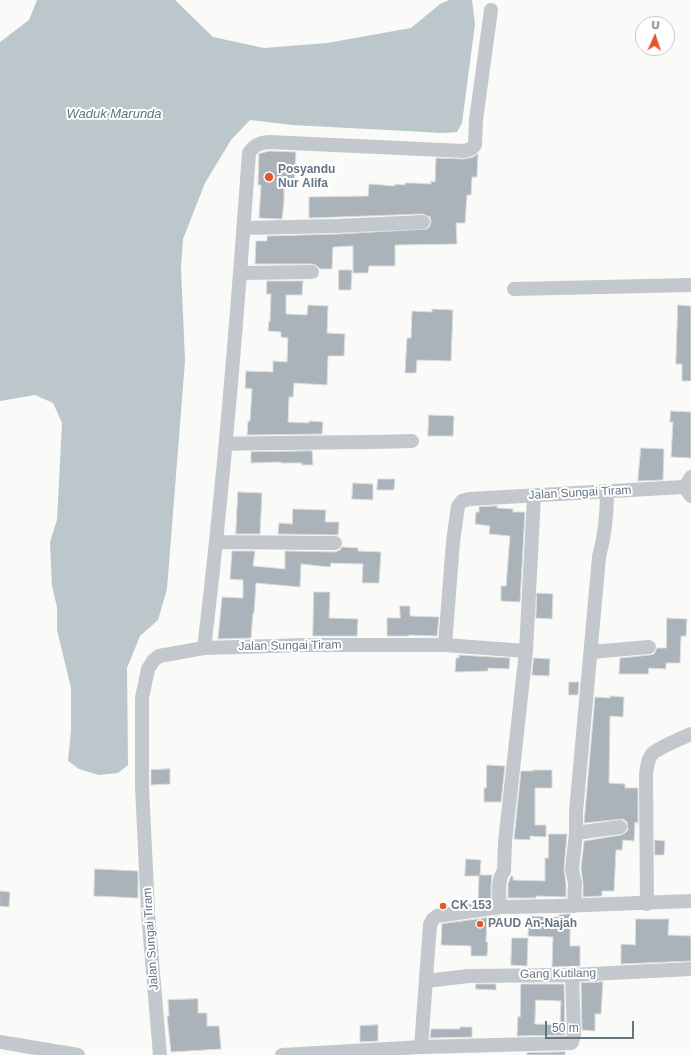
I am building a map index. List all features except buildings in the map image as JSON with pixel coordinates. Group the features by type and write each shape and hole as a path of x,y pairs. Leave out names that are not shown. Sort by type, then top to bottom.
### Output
{"street":[{"path":"204,648 217,542 226,444 241,273 249,153 253,146 260,143 464,151 471,150 475,145 476,120 492,10"},
{"path":"243,228 423,222"},
{"path":"241,273 312,272"},
{"path":"514,289 691,285"},
{"path":"226,444 323,441 412,441"},
{"name":"Jalan Sungai Tiram","path":"160,1055 147,893 142,786 142,698 148,669 153,661 159,656 204,648 307,645 445,645 453,542 458,506 462,501 469,499 688,487"},
{"path":"574,906 575,883 572,870 576,833 576,812 599,557 604,539 606,522 607,492"},
{"path":"500,907 499,897 501,875 504,871 505,842 526,651 534,496"},
{"path":"217,542 335,543"},
{"path":"445,645 526,651"},
{"path":"591,652 649,647"},
{"path":"647,904 646,775 648,762 657,750 691,734"},
{"path":"576,833 620,827"},
{"path":"421,1047 430,925 433,919 442,914 500,907 647,904 691,901"},
{"name":"Gang Kutilang","path":"426,980 468,976 572,975 691,969"},
{"path":"282,1055 421,1047 534,1045 572,1042 574,1034 572,975"},
{"path":"0,1042 78,1055"}],"water":[{"name":"Waduk Marunda","path":"37,0 175,0 213,37 264,48 327,43 411,28 440,4 449,0 472,0 475,24 462,123 457,132 443,133 292,125 250,120 231,140 205,183 183,239 181,268 185,361 167,589 158,620 140,636 127,668 128,765 118,773 99,775 79,769 68,761 71,730 71,688 57,630 57,607 52,586 50,542 57,520 62,423 53,403 35,395 0,401 0,42 29,20"}],"place":[{"name":"Posyandu Nur Alifa","path":"269,177"},
{"name":"CK 153","path":"443,906"},
{"name":"PAUD An-Najah","path":"480,924"}]}
